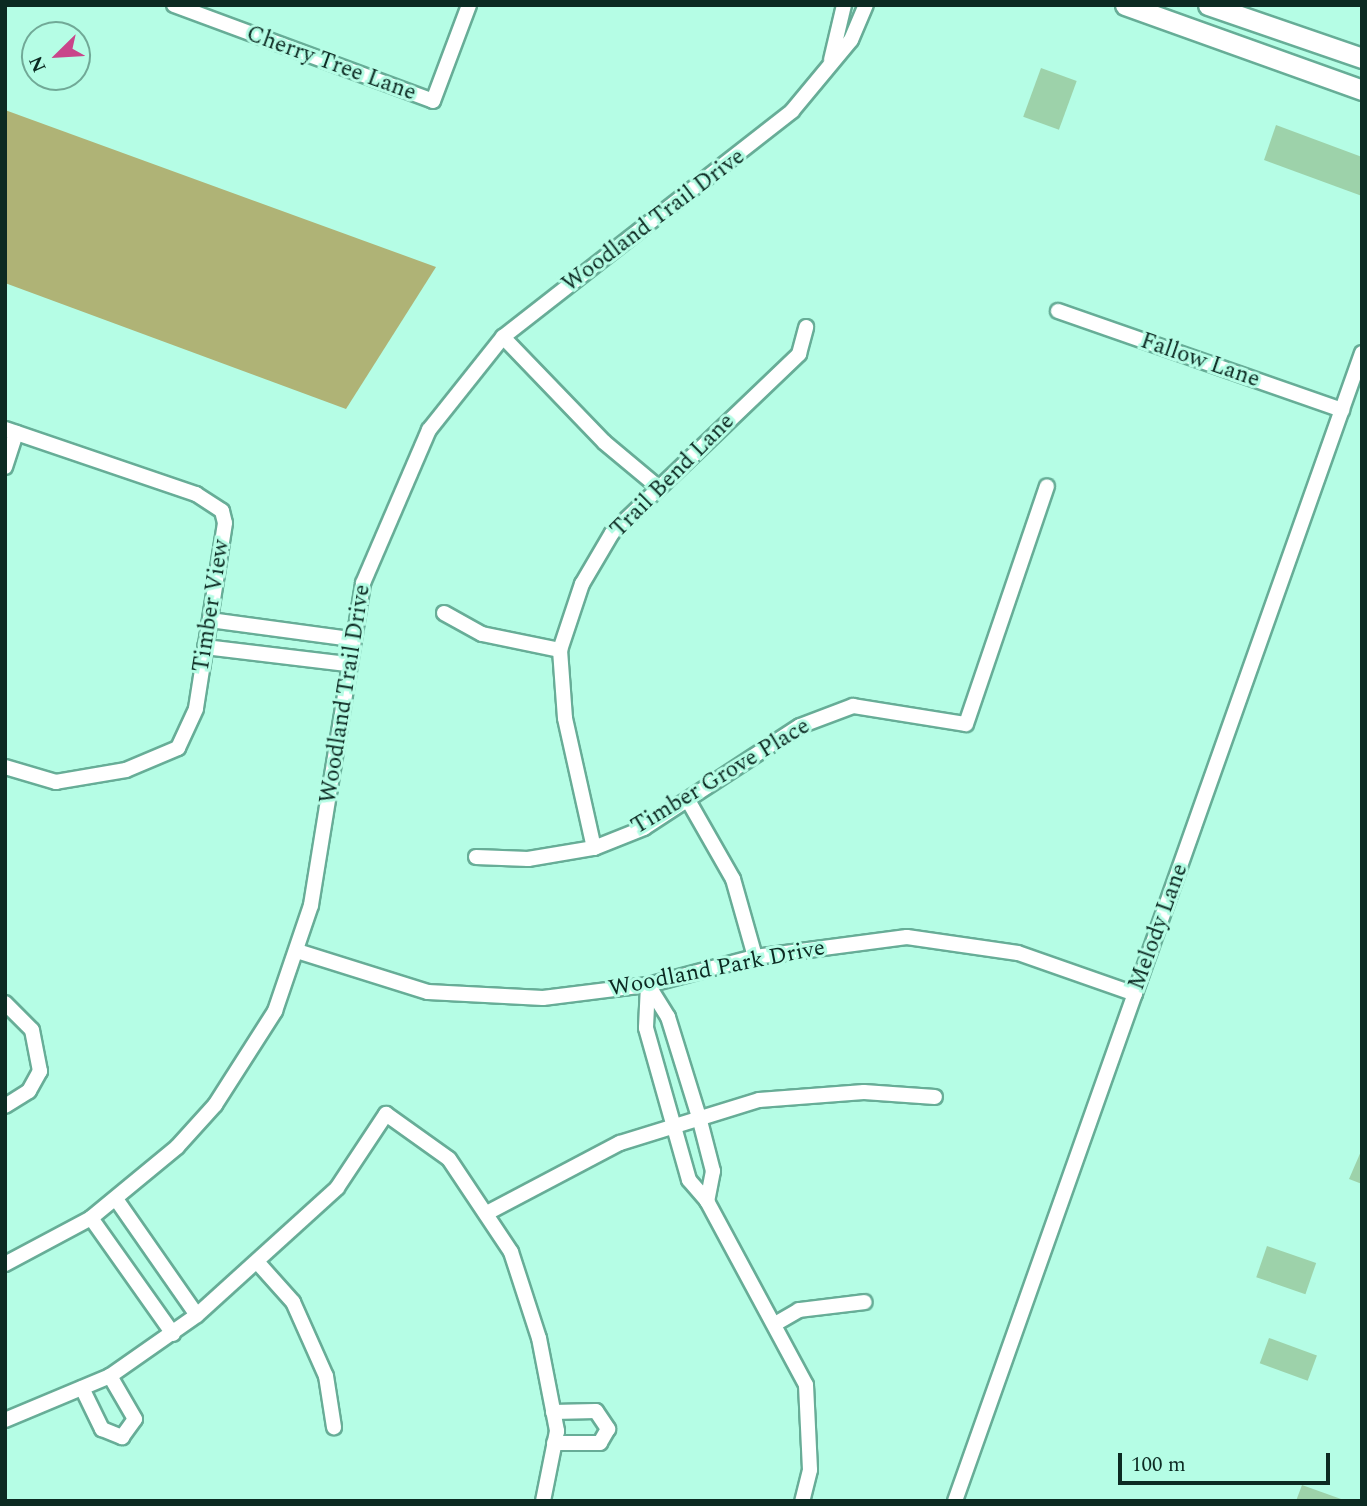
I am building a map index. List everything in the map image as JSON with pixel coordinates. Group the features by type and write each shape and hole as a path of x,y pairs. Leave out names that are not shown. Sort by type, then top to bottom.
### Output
{"main road":[{"path":"1125,5 1362,90"},
{"path":"1208,5 1362,58"}],"street":[{"name":"Cherry Tree Lane","path":"174,5 433,101 469,5"},
{"name":"Woodland Trail Drive","path":"831,60 844,5"},
{"name":"Woodland Trail Drive","path":"5,1264 91,1218 116,1199 215,1105 275,1011 297,951 317,875 350,639 370,562 400,484 429,430 503,337 763,138 851,40 866,5"},
{"name":"Fallow Lane","path":"1058,311 1342,410"},
{"name":"Trail Bend Lane","path":"594,848 571,753 560,650 582,584 612,533 799,354 806,327"},
{"path":"503,337 659,487"},
{"name":"Melody Lane","path":"955,1501 1362,353"},
{"path":"5,467 11,431"},
{"name":"Timber View","path":"5,767 56,782 160,760 190,733 210,620 222,511 196,494 11,431"},
{"name":"Timber Grove Place","path":"476,857 528,859 594,848 689,802 800,726 853,706 966,724 1047,486"},
{"path":"444,613 482,634 560,650"},
{"path":"210,620 350,639"},
{"path":"205,647 347,664"},
{"path":"689,802 733,879 755,957"},
{"name":"Woodland Park Drive","path":"297,951 428,992 543,998 648,985 755,957 907,937 1018,953 1135,994"},
{"path":"648,985 668,1017 699,1117 713,1171 707,1201"},
{"path":"648,985 646,1028 689,1180 707,1201 775,1324 811,1400 810,1470 802,1501"},
{"path":"5,1003 32,1030 40,1071 29,1091 5,1106"},
{"path":"487,1213 567,1165 671,1124 759,1101 864,1092 935,1097"},
{"path":"5,1420 110,1376 197,1315 259,1264 337,1188 386,1114 449,1159 511,1252 539,1338 553,1412 554,1443 543,1501"},
{"path":"116,1199 197,1315"},
{"path":"91,1218 173,1334"},
{"path":"259,1264 293,1302 326,1376 334,1427"},
{"path":"775,1324 799,1310 865,1303"},
{"path":"82,1388 102,1429 122,1437 135,1419 110,1376"},
{"path":"553,1412 596,1411 608,1429 600,1443 554,1443"}],"shaded area":[{"path":"5,110 436,267 346,409 5,283"}],"building":[{"path":"1041,68 1077,81 1059,130 1023,117"},
{"path":"1276,125 1362,157 1362,196 1264,160"},
{"path":"1362,1149 1362,1184 1349,1179"},
{"path":"1267,1246 1316,1263 1305,1294 1256,1277"},
{"path":"1269,1338 1317,1355 1308,1381 1260,1363"},
{"path":"1302,1485 1341,1499 1341,1501 1296,1501"}]}
